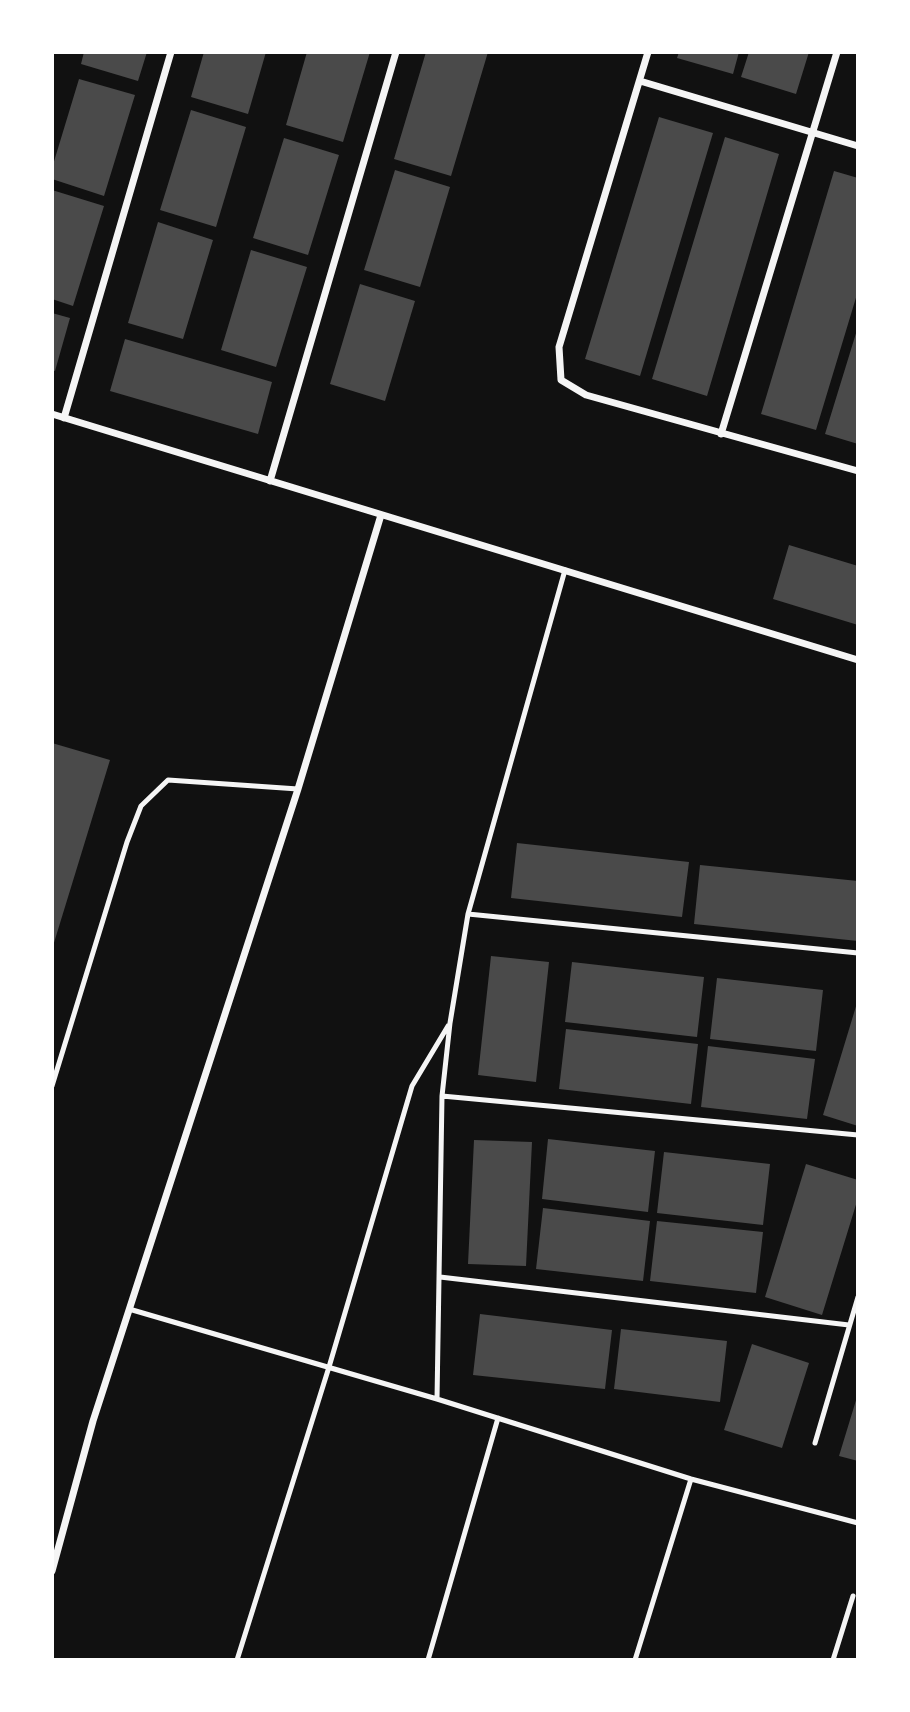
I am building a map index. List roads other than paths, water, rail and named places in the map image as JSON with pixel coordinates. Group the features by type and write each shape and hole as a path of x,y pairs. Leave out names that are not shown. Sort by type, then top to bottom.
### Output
{"street":[{"path":"64,418 171,52"},
{"path":"270,481 396,52"},
{"path":"648,52 559,347 561,380 586,395 858,471"},
{"path":"721,434 837,52"},
{"path":"640,81 858,146"},
{"path":"52,414 858,660"},
{"path":"52,1571 93,1421 298,789 381,515"}],"lane":[{"path":"437,1399 442,1096 450,1023 468,914 565,570"},
{"path":"52,1086 127,842 141,806 168,780 298,789"},
{"path":"468,914 858,953"},
{"path":"237,1660 329,1367 412,1086 450,1023"},
{"path":"442,1096 858,1135"},
{"path":"440,1277 849,1325"},
{"path":"815,1443 858,1297"},
{"path":"129,1309 437,1399 691,1479 858,1523"},
{"path":"428,1660 498,1418"},
{"path":"635,1660 691,1479"},
{"path":"834,1660 853,1595"}]}
